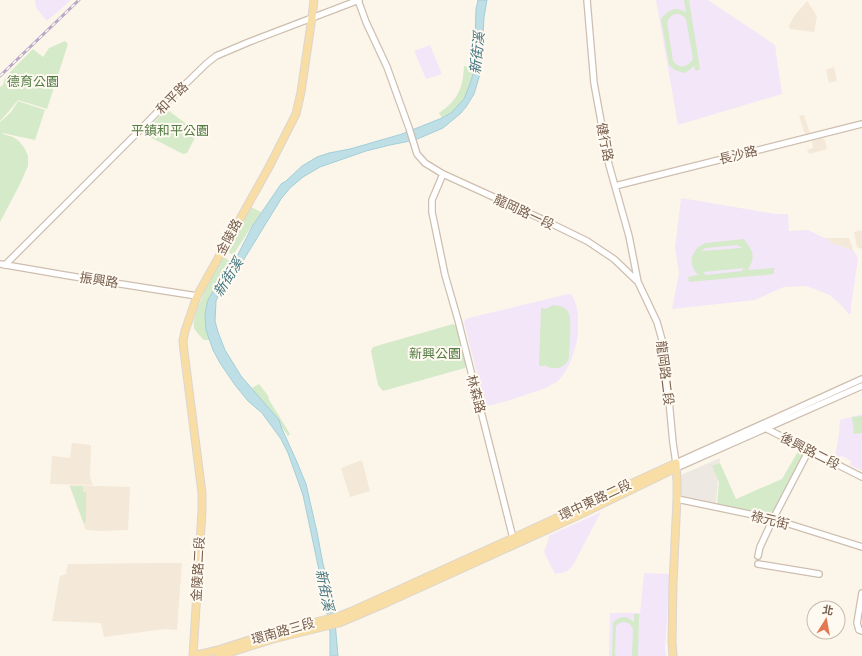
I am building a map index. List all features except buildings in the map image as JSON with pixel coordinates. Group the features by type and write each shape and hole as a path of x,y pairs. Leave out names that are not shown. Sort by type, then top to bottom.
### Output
{"main road":[{"name":"金陵路","path":"201,482 183,341 188,321 198,296 296,114 301,92 314,0"},
{"name":"環中東路二段","path":"327,622 390,602 514,541 575,517 676,466"},
{"path":"673,656 673,583 677,499 676,466"},
{"name":"金陵路二段","path":"193,656 202,510 201,482"},
{"name":"環南路三段","path":"193,656 218,650 271,633 327,622"},
{"name":"環南路三段","path":"219,656 327,622"}],"street":[{"name":"和平路","path":"2,264 206,64 216,56 358,0"},
{"name":"龍岡路一段","path":"358,0 366,22 387,67 417,154 421,159 443,174 587,241 614,259 638,282"},
{"name":"健行路","path":"587,0 594,83 609,166 629,236 638,282"},
{"name":"長沙路","path":"614,186 862,124"},
{"name":"林森路","path":"443,174 432,200 432,212 445,275 458,320 514,541"},
{"name":"振興路","path":"2,264 198,296"},
{"name":"龍岡路二段","path":"638,282 657,322 664,347 676,466"},
{"name":"環中東路二段","path":"676,466 759,425 862,379"},
{"name":"環中東路二段","path":"676,466 862,386"},
{"name":"後興路二段","path":"759,425 862,477"},
{"path":"758,556 760,547 773,519 809,450"},
{"name":"祿元街","path":"677,499 773,519 862,546"},
{"path":"758,564 819,574"},
{"path":"862,593 857,623 859,630 862,631"}],"shaded area":[{"path":"35,0 71,0 47,21 36,8"},
{"path":"656,0 708,0 775,45 782,94 678,125"},
{"path":"807,1 817,16 814,32 790,29 789,26 794,16"},
{"path":"430,45 442,74 426,79 414,51"},
{"path":"834,67 837,81 829,83 826,70"},
{"path":"804,115 810,133 806,134 799,116"},
{"path":"822,138 825,140 827,149 809,154 807,150 813,148 812,141"},
{"path":"681,198 776,214 788,214 789,231 808,230 829,240 830,243 853,250 858,258 851,314 849,314 830,295 806,286 784,287 755,300 672,309 679,273 675,248"},
{"path":"862,230 862,249 857,247 854,232"},
{"path":"824,238 849,238 853,250 830,243 829,240"},
{"path":"571,294 577,308 578,334 572,358 563,375 558,381 546,388 487,406 485,404 464,323 465,319"},
{"path":"862,414 862,471 850,465 851,461 842,456 835,457 840,420"},
{"path":"72,443 91,445 90,477 93,485 50,484 52,456 70,458"},
{"path":"720,458 716,503 681,500 681,475"},
{"path":"362,460 370,491 350,497 341,468"},
{"path":"69,485 130,487 128,530 86,530"},
{"path":"601,512 572,567 566,572 555,574 544,552 549,538 548,536"},
{"path":"182,563 177,630 165,629 104,637 101,623 52,621 60,576 66,574 68,564"},
{"path":"644,573 670,574 665,647 666,656 609,656 610,613 640,613"}],"green space":[{"path":"684,0 689,0 700,69 696,71 694,66 685,73 675,70 669,65 661,19 667,13 675,9 686,12","holes":["675,14 683,16 686,19 693,59 686,66 678,66 673,61 667,22 671,16"]},
{"name":"德育公園","path":"65,41 68,44 47,109 18,100 0,121 0,87 3,85 5,77 33,49 43,57 49,48"},
{"path":"464,66 477,68 475,81 464,99 451,113 442,118 439,113 451,103 461,87"},
{"path":"18,101 45,110 35,140 3,133 19,141 28,156 28,166 0,222 0,122 11,112"},
{"name":"平鎮和平公園","path":"165,111 169,111 196,131 197,134 187,153 183,154 146,135 144,132"},
{"path":"251,207 261,212 233,255 228,252"},
{"path":"744,239 752,251 753,257 748,270 774,268 774,274 689,282 688,277 698,275 692,265 692,256 700,246 706,243","holes":["737,245 742,248 701,251 705,248","744,268 742,271 706,275 703,272"]},
{"path":"223,256 233,264 215,291 212,340 204,340 194,328 196,313 204,292"},
{"path":"553,305 565,308 570,317 569,358 565,365 559,368 552,368 544,365 539,366 541,308 546,309"},
{"name":"新興公園","path":"453,324 457,327 466,365 465,368 383,391 378,385 371,351 373,347"},
{"path":"259,384 269,397 268,398 290,434 288,436 252,388"},
{"path":"862,416 862,433 854,434 852,417"},
{"path":"800,448 807,452 771,515 717,506 719,482 712,466 720,463 736,499 782,479"},
{"path":"70,486 83,486 83,492 86,492 86,521 84,524"},
{"path":"634,614 639,614 638,656 632,656 633,629 630,624 621,622 616,626 616,656 612,656 613,622 624,617 634,622"}],"water":[{"name":"新街溪","path":"478,0 487,0 484,17 481,71 474,94 460,114 443,128 415,140 366,151 320,167 303,177 290,188 281,199 230,282 218,296 216,301 215,321 225,350 241,376 279,420 306,484 323,564 333,599 338,656 330,656 330,632 325,600 303,495 288,453 281,439 262,413 248,401 235,385 213,350 206,330 205,314 208,300 228,267 233,264 253,225 281,184 302,166 317,157 402,134 442,118 451,113 464,99 477,61 478,51 475,41 476,9"}],"railway":[{"path":"0,76 79,0"}]}
